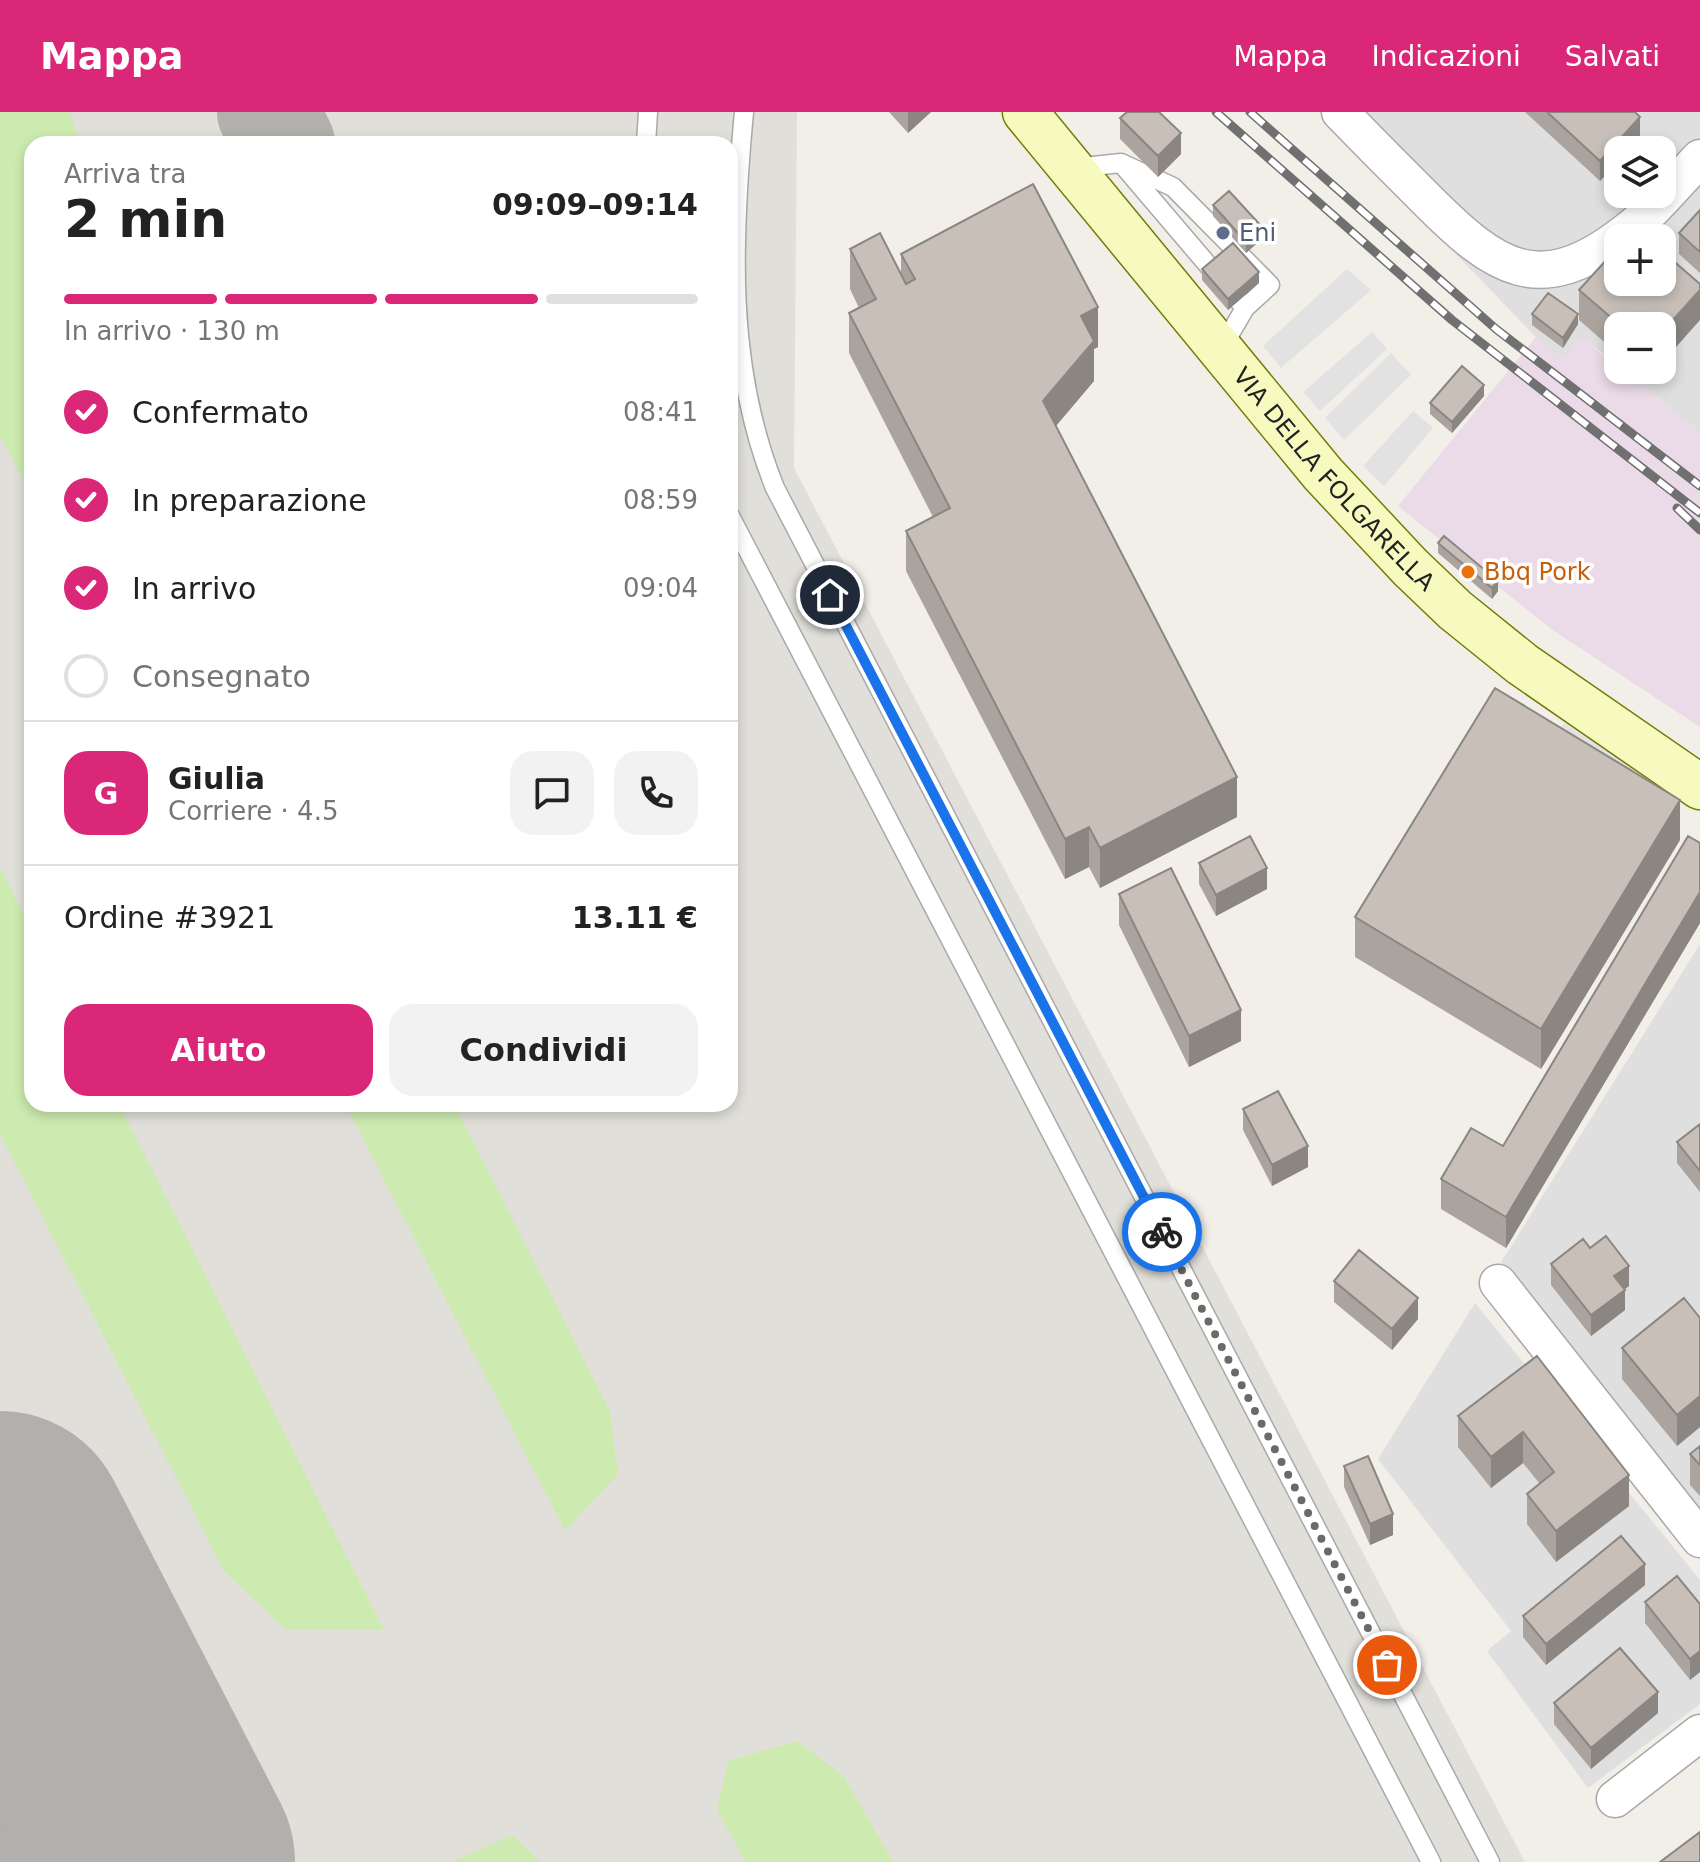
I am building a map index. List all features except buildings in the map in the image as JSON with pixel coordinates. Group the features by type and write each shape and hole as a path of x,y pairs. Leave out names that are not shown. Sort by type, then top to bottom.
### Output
{"street":[{"name":"VIA DELLA FOLGARELLA","path":"1025,112 1332,483 1455,610 1522,664 1700,787"},
{"path":"1340,112 1471,243 1517,267 1548,270 1583,260 1604,249"},
{"path":"1640,224 1700,158"},
{"path":"1498,1283 1700,1539"},
{"path":"1615,1799 1700,1733"}],"lane":[{"path":"646,136 648,112"},
{"path":"738,187 744,112"},
{"path":"1121,163 1213,271"},
{"path":"1071,168 1121,163 1173,187 1270,285 1242,304 1221,349"},
{"path":"738,326 751,413 775,488 1490,1862"},
{"path":"738,531 1431,1862"}],"shaded area":[{"path":"0,112 797,112 794,468 1525,1862 0,1862"},
{"path":"1319,112 1700,112 1700,433 1640,384 1676,384 1676,312 1604,312 1604,355 1583,338 1563,360 1536,337"},
{"path":"1347,269 1371,290 1281,368 1263,346"},
{"path":"1372,332 1387,349 1320,411 1303,392"},
{"path":"1536,337 1563,359 1583,337 1604,357 1604,384 1640,384 1700,433 1700,727 1551,629 1398,506"},
{"path":"1391,353 1411,375 1344,440 1325,418"},
{"path":"1413,411 1433,428 1384,486 1363,466"},
{"path":"1564,723 1669,790 1661,798 1559,730"},
{"path":"1700,944 1700,1517 1500,1264"},
{"path":"1475,1303 1700,1580 1700,1704 1588,1788 1487,1651 1511,1631 1378,1459"}],"green space":[{"path":"0,112 70,112 78,136 24,136 24,482 0,435"},
{"path":"0,867 24,915 24,1112 123,1112 384,1630 286,1630 224,1571 0,1134"},
{"path":"349,1112 458,1112 610,1411 618,1474 565,1531"},
{"path":"797,1741 844,1776 893,1862 745,1862 717,1809 728,1761"},
{"path":"513,1835 540,1862 455,1862 456,1860"}],"taxiway":[{"path":"268,112 280,136"},
{"path":"0,1783 24,1749 39,1711 46,1671 46,1629"},
{"path":"0,1818 62,1818 81,1822 118,1837 151,1862"}],"runway":[{"path":"0,1539 167,1862"}],"railway":[{"path":"1216,112 1452,320 1700,513"},
{"path":"1250,112 1496,329 1700,486"},
{"path":"1677,508 1700,530"}],"way so far":[{"path":"1162,1232 1387,1665"}],"place":[{"name":"Eni","path":"1223,233"},
{"name":"Bbq Pork","path":"1468,572"}],"route":[{"path":"830,595 1162,1232"}]}
